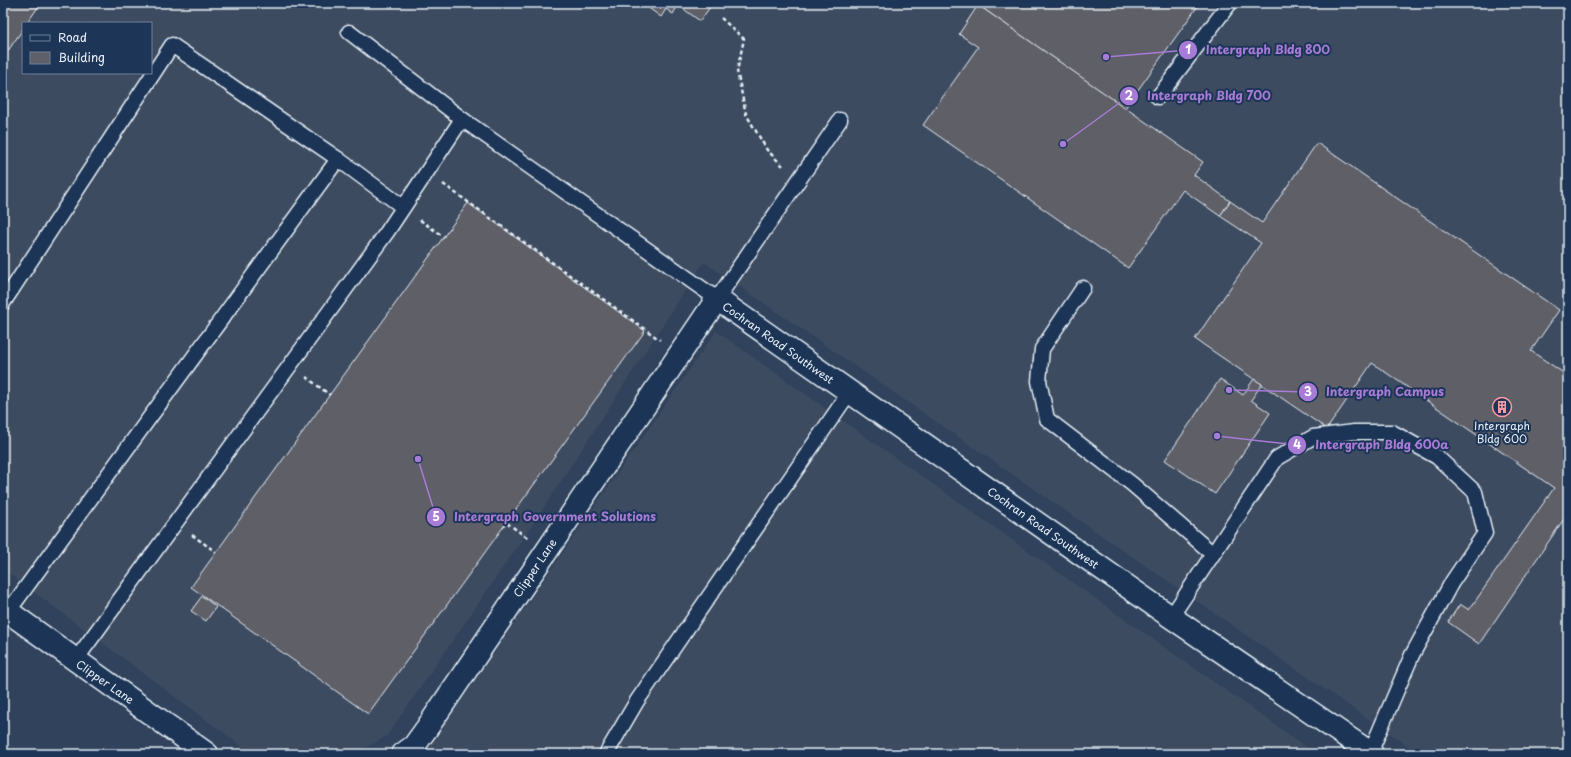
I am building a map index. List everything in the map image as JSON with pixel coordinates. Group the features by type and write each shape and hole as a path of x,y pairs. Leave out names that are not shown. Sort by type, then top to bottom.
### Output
{"street":[{"name":"Clipper Lane","path":"403,754 414,746 717,300"},
{"name":"Cochran Road Southwest","path":"717,300 1171,617 1371,753"},
{"name":"Clipper Lane","path":"6,610 75,661 207,754"}],"lane":[{"path":"1158,97 1230,3"},
{"path":"349,32 462,119 717,300 840,120"},
{"path":"3,303 172,45 338,159 403,208"},
{"path":"75,661 403,208 462,119"},
{"path":"6,610 338,159"},
{"path":"1083,288 1042,349 1039,381 1047,419 1132,484 1213,554"},
{"path":"606,754 637,701 849,393"},
{"path":"1171,617 1277,458 1313,437 1354,432 1392,432 1437,457 1475,492 1485,533 1452,582 1412,655 1371,753"}],"path":[{"path":"721,18 744,39 738,71 746,114 767,150 798,182"},
{"path":"427,172 679,354"},
{"path":"403,208 444,237"},
{"path":"290,366 330,394"},
{"path":"175,523 216,552"}],"shaded area":[{"path":"3,3 1568,3 1568,754 1419,754 704,262 537,518 387,736 354,754 252,754 3,569"},
{"path":"716,331 1184,661 1317,754 424,754"}],"building":[{"path":"3,3 41,3 28,22 22,22 22,30 3,58"},
{"path":"642,3 713,3 700,21 678,5 673,14 666,9 661,17"},
{"path":"980,3 1200,3 1125,108 978,5"},
{"path":"978,5 1203,162 1194,175 1230,201 1220,216 1183,190 1128,268 923,125 978,47 959,34"},
{"name":"Intergraph Bldg 600","path":"1317,143 1559,310 1531,351 1568,376 1568,513 1479,644 1448,622 1460,604 1469,610 1554,488 1372,363 1327,429 1195,339 1261,243 1220,216 1230,201 1262,223"},
{"path":"468,203 645,331 368,714 191,587"},
{"path":"1220,379 1243,395 1254,379 1262,384 1251,400 1270,413 1215,494 1165,460"},
{"path":"202,596 216,607 206,621 191,611"}],"place":[{"name":"Intergraph Bldg 800","path":"1106,57"},
{"name":"Intergraph Bldg 700","path":"1063,144"},
{"name":"Intergraph Campus","path":"1229,390"},
{"name":"Intergraph Bldg 600","path":"1502,407"},
{"name":"Intergraph Bldg 600a","path":"1217,436"},
{"name":"Intergraph Government Solutions","path":"418,459"}]}
